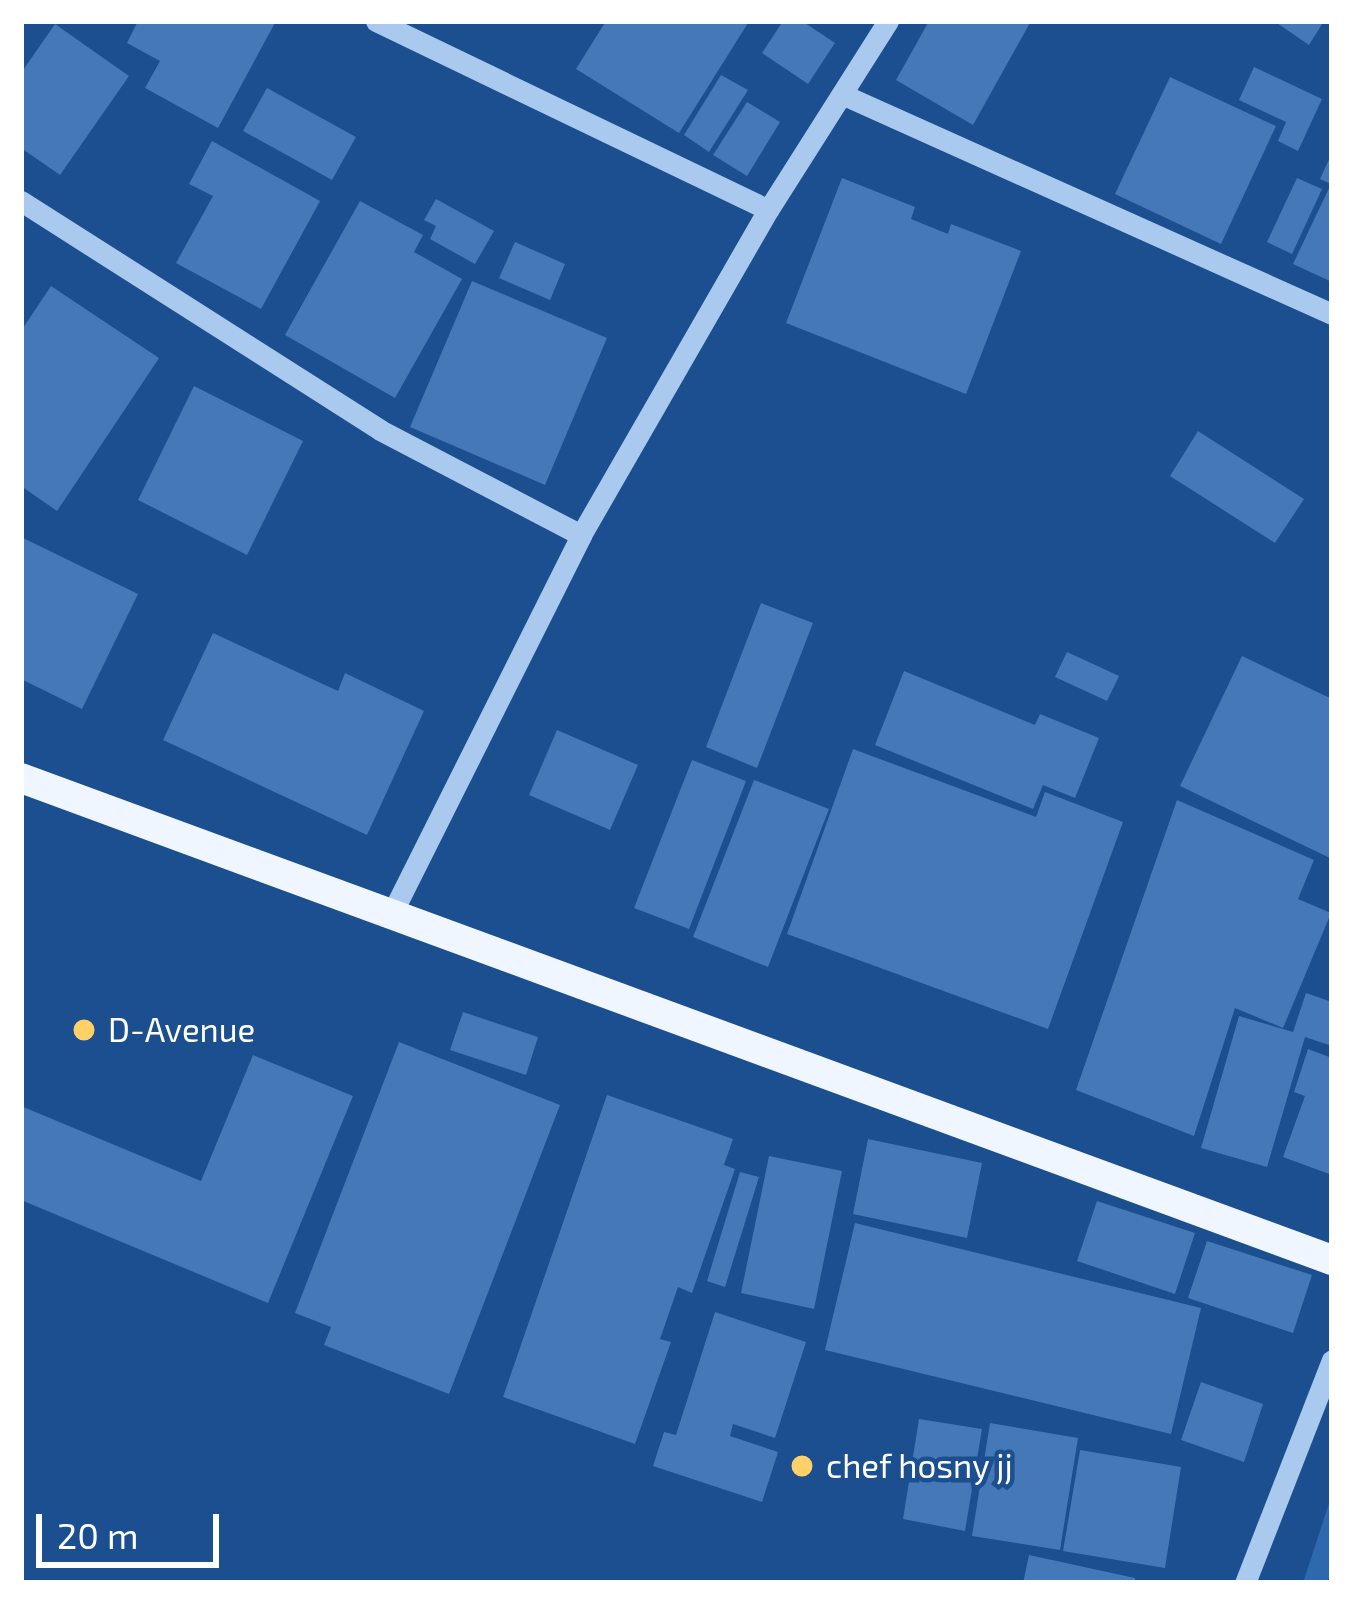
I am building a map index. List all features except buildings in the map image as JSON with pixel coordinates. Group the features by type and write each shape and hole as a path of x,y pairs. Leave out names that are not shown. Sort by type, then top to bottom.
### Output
{"main road":[{"path":"21,778 389,917 1332,1259"}],"street":[{"path":"376,21 768,210"},
{"path":"389,917 580,536 768,210 846,96 888,21"},
{"path":"846,96 1332,314"},
{"path":"21,201 380,430 580,536"},
{"path":"1245,1583 1332,1360"}],"shaded area":[{"path":"1332,1494 1332,1583 1303,1583"}],"place":[{"name":"D-Avenue","path":"84,1030"},
{"name":"chef hosny jj","path":"802,1466"}]}
